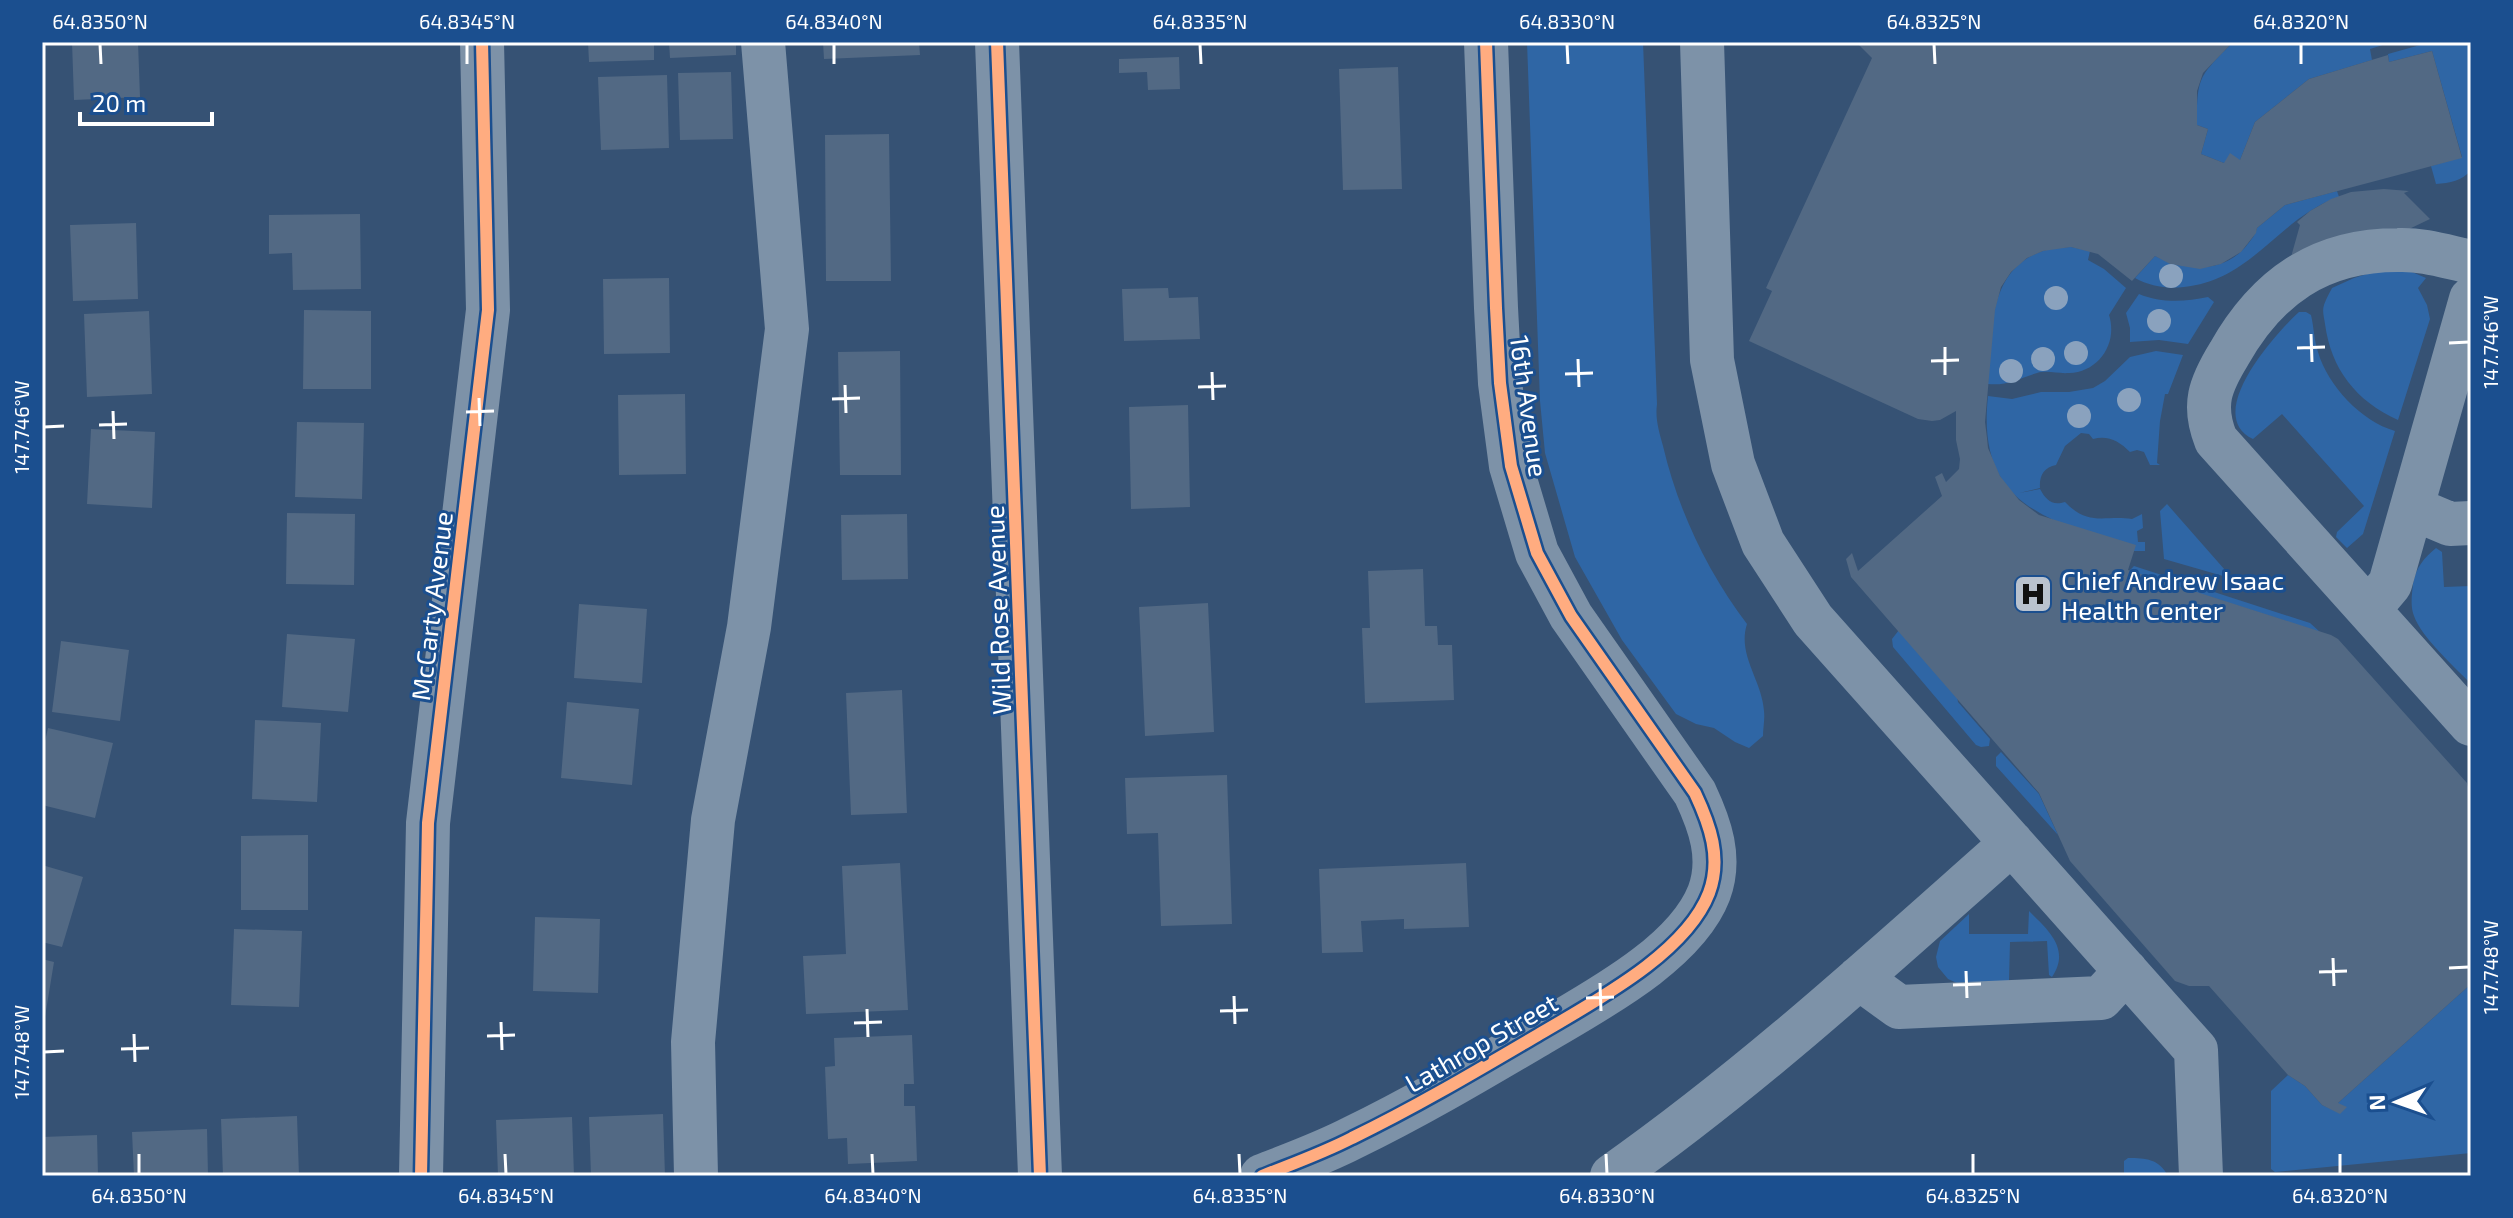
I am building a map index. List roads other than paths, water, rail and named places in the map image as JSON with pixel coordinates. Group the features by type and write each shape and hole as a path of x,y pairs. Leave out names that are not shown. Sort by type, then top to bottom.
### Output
{"street":[{"name":"McCarty Avenue","path":"421,1176 428,823 488,310 482,42"},
{"path":"696,1176 693,1042 713,820 749,627 787,329 763,42"},
{"name":"Wild Rose Avenue","path":"997,42 1040,1176"},
{"name":"16th Avenue","path":"1486,42 1500,383 1511,466 1537,553 1571,616 1695,793 1714,841 1715,866"},
{"path":"1702,42 1712,360 1733,464 1763,543 1813,620 2196,1050 2201,1176"},
{"path":"2471,262 2400,249 2338,259 2303,273 2279,288 2244,327 2210,393 2209,423 2216,440 2471,724"},
{"path":"2369,609 2390,584 2471,299"},
{"path":"2412,508 2450,524 2471,523"},
{"path":"1612,1176 1687,1122 1859,978 2012,843"},
{"name":"Lathrop Street","path":"1262,1176 1349,1140 1438,1094 1639,972 1673,945 1693,920 1709,893 1715,866"},
{"path":"1859,978 1899,1007 2101,998 2126,971"}],"place":[{"name":"Chief Andrew Isaac Health Center","path":"2033,594"}]}
